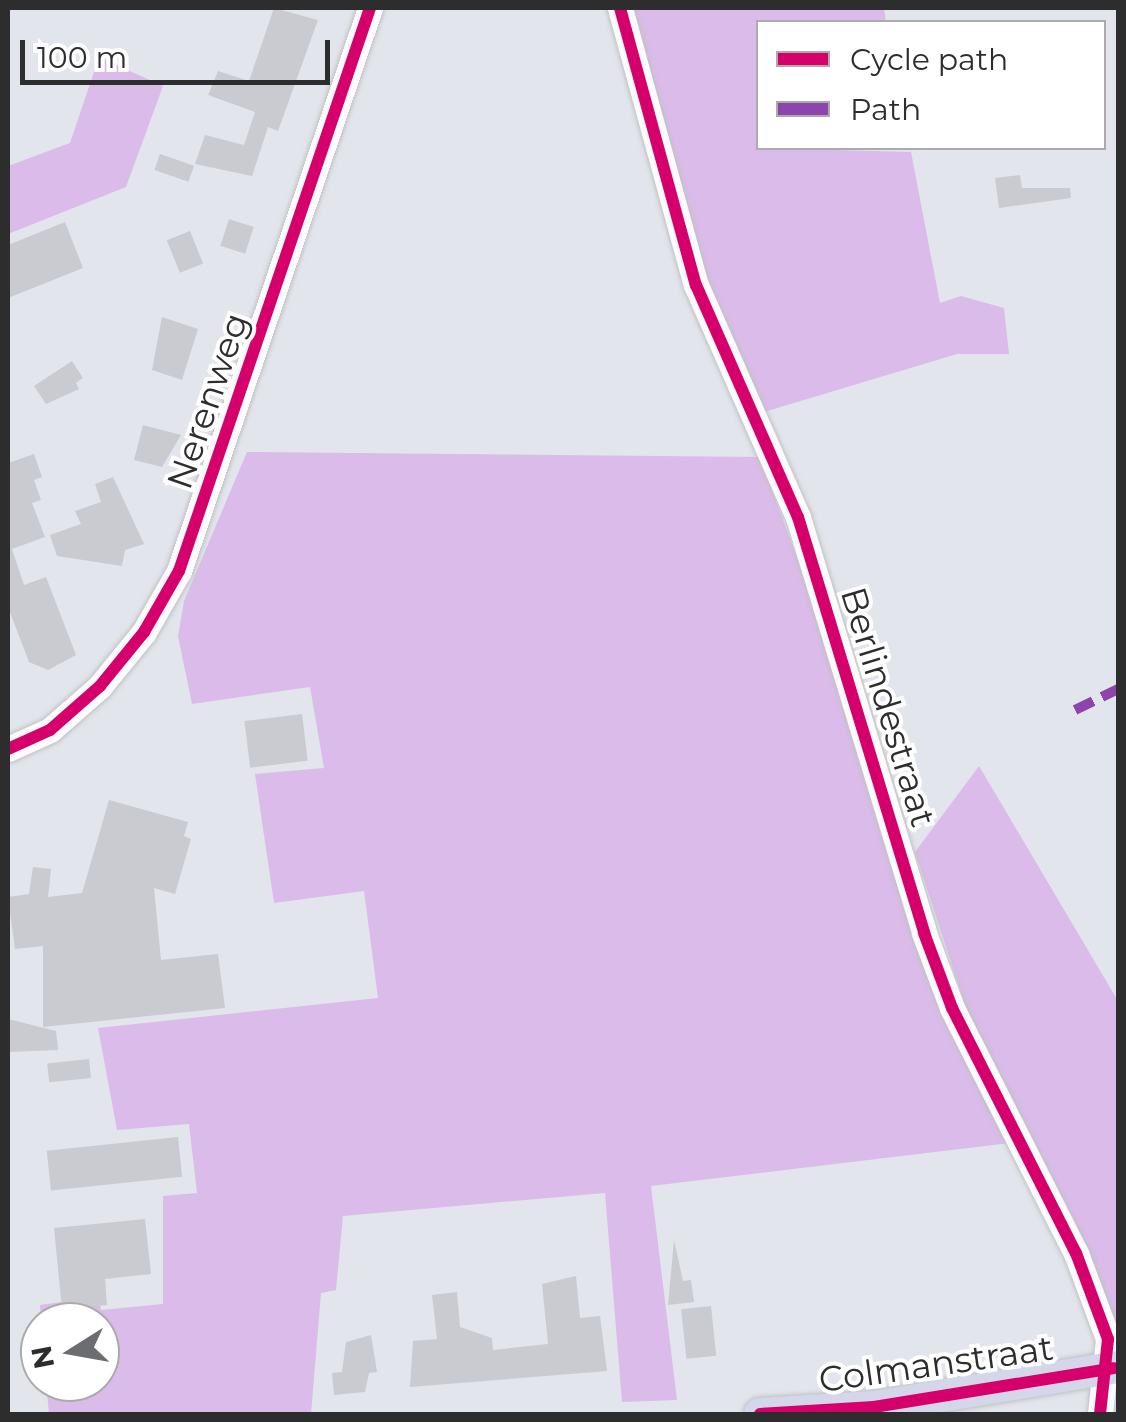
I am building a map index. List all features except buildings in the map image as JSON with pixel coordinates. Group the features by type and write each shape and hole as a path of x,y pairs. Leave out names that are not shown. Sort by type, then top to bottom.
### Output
{"main road":[{"name":"Colmanstraat","path":"760,1414 874,1407 1110,1369"}],"street":[{"name":"Nerenweg","path":"8,749 50,730 100,686 144,632 179,570 370,8"},
{"name":"Berlindestraat","path":"620,8 696,285 798,517 924,933 952,1008 1076,1252 1108,1339 1110,1369 1100,1414"}],"shaded area":[{"path":"629,8 884,8 886,20 756,20 756,150 911,152 940,303 961,296 1004,308 1009,354 957,354 764,412 701,276"},
{"path":"99,57 163,86 126,187 8,234 8,166 70,143"},
{"path":"247,452 760,457 1010,1143 651,1186 677,1400 622,1402 605,1193 343,1216 336,1290 321,1293 311,1414 49,1414 48,1402 120,1402 120,1308 163,1304 163,1196 197,1193 189,1124 117,1130 98,1028 378,998 364,891 274,903 255,774 324,768 310,687 192,704 178,636 184,601"},
{"path":"979,766 1118,1001 1118,1330 972,1026 915,852"},
{"path":"98,1297 99,1302 62,1302"}],"marked path":[{"path":"1075,710 1118,689"}],"cycle path":[{"path":"8,749 50,730 100,686 144,632 179,571 370,8"},
{"path":"620,8 696,285 798,517 924,933 952,1008 1076,1253 1108,1339 1100,1414"},
{"path":"760,1414 874,1407 1114,1368"}]}
